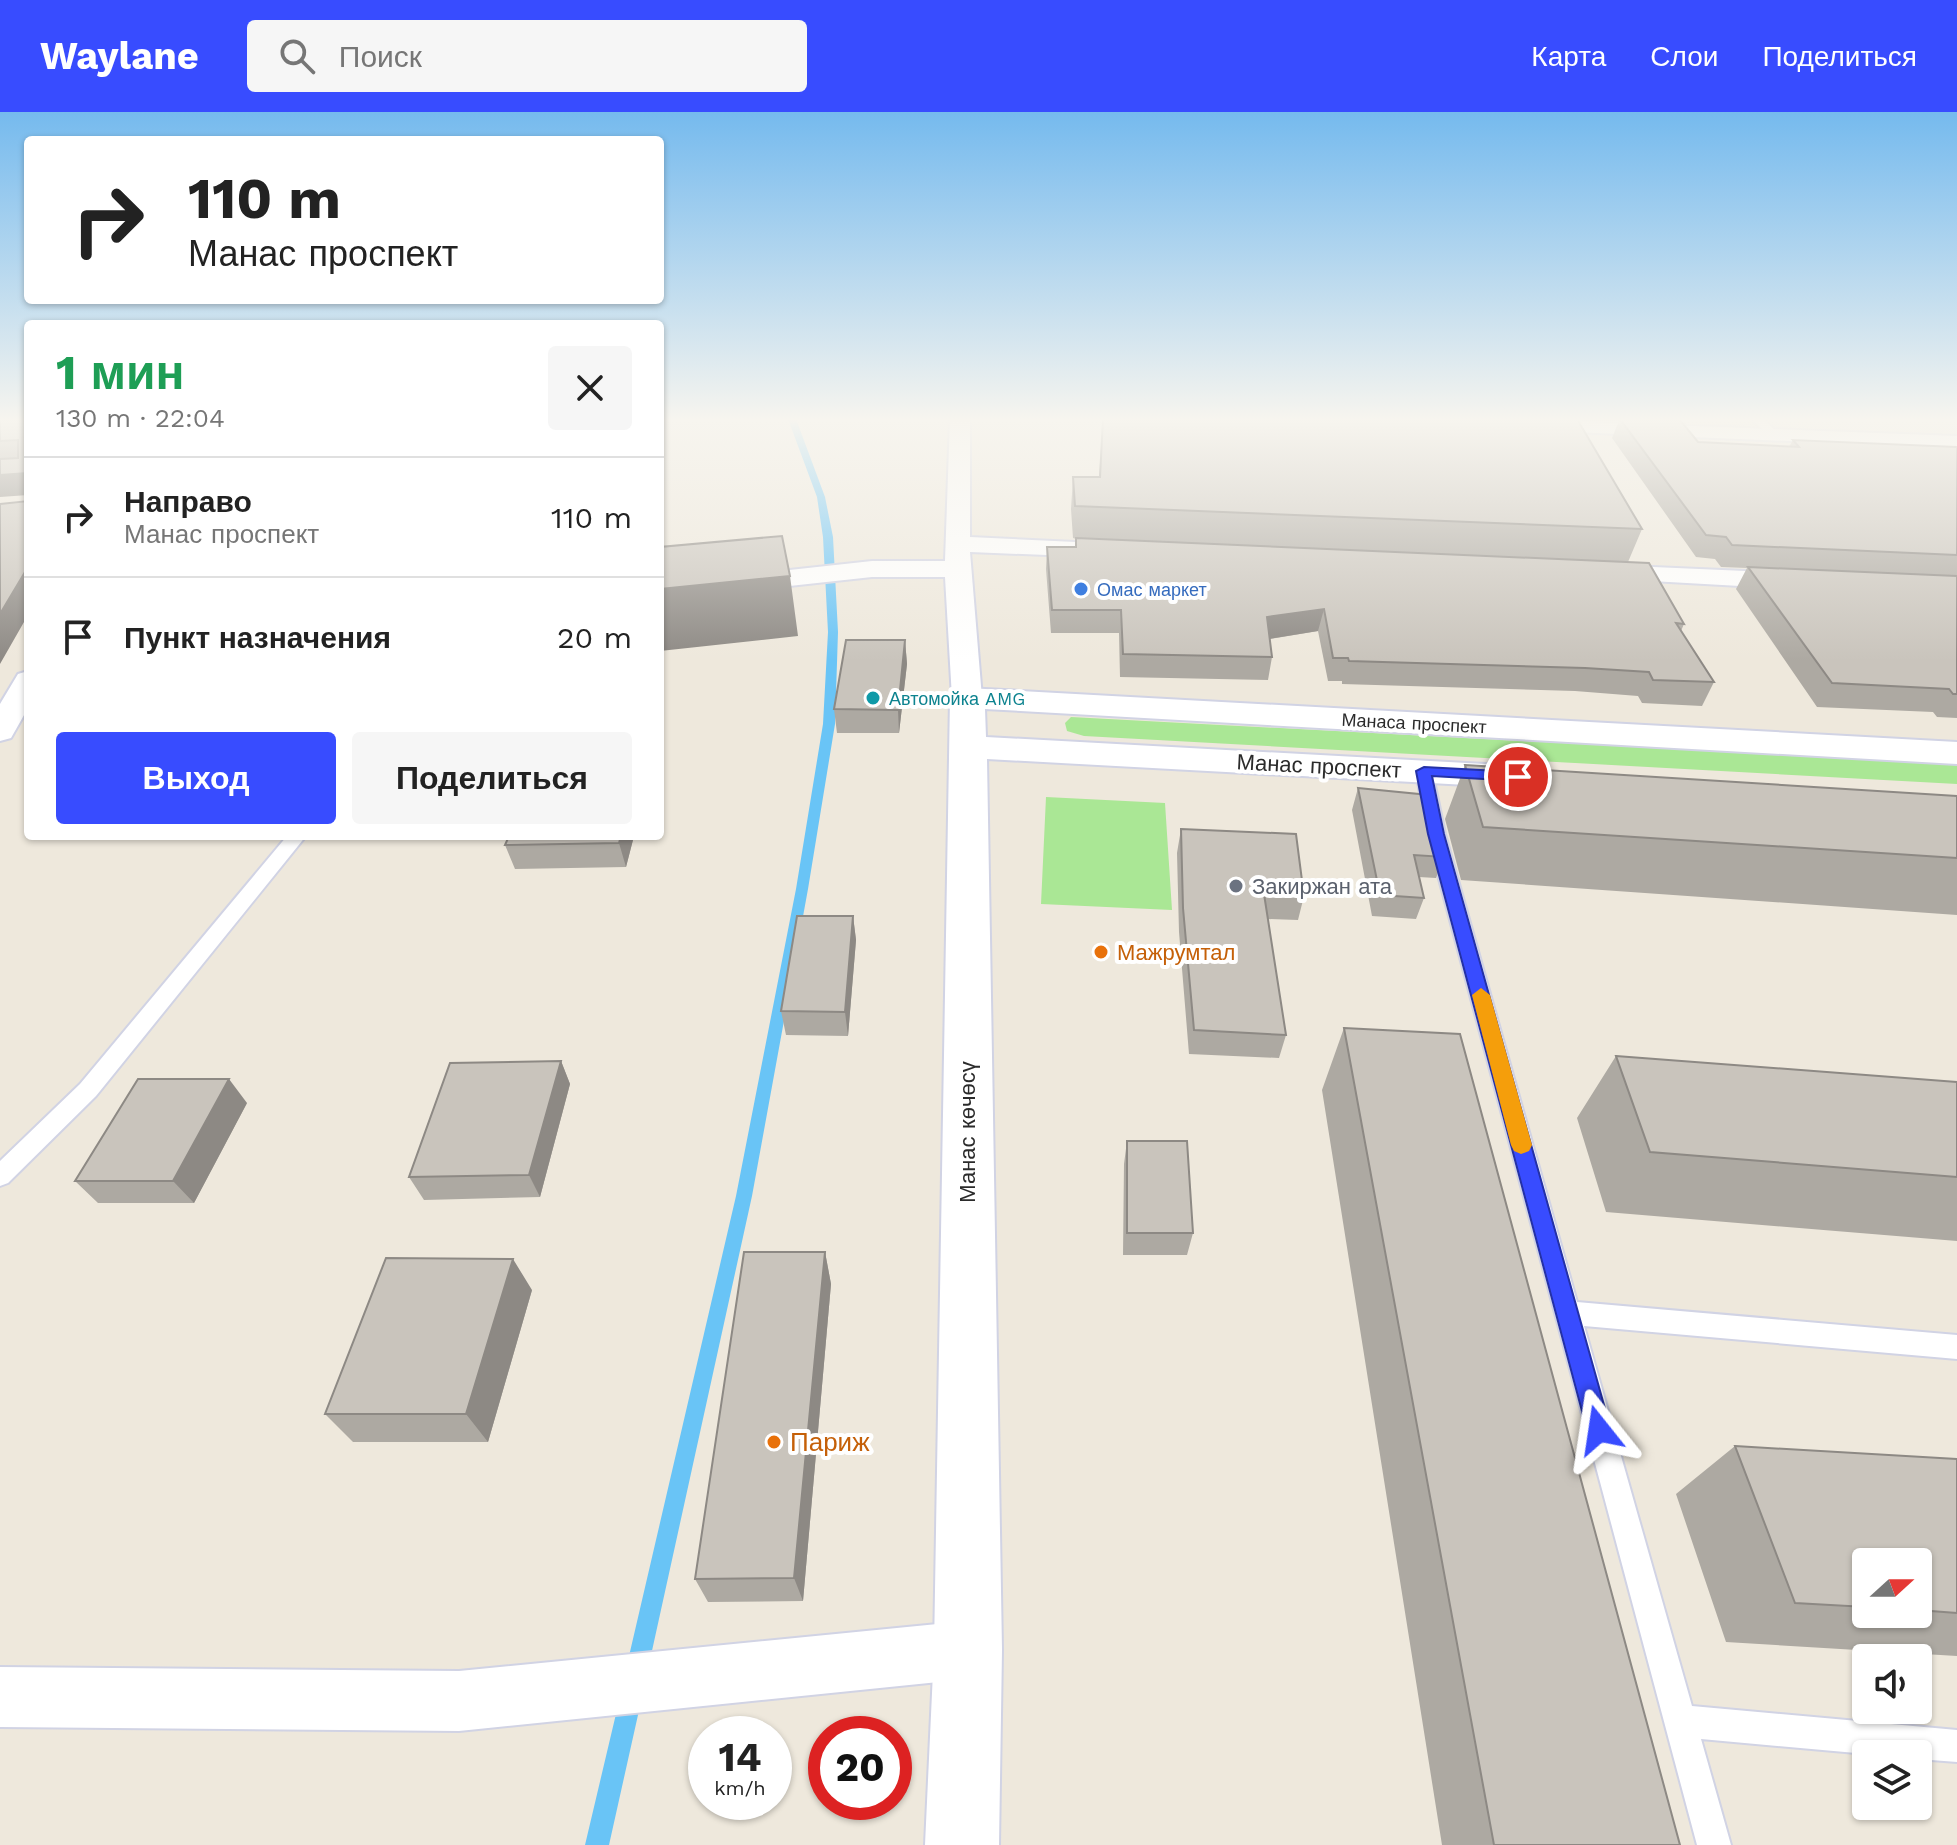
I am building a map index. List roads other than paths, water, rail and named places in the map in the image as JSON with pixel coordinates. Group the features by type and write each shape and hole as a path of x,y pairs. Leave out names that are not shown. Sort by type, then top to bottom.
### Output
{"main road":[{"name":"Манаса проспект","path":"968,722 1957,753"},
{"name":"Манас проспект","path":"968,722 1424,771 1549,778"},
{"name":"Манас көчөсү","path":"962,1845 968,1650 968,722"}],"street":[{"name":"Манас көчөсү","path":"958,500 957,556 968,722"},
{"path":"664,592 872,569 957,556 1115,551"},
{"path":"1576,571 1814,582"},
{"path":"0,672 24,669"},
{"path":"0,732 24,687"},
{"path":"0,1697 459,1701 968,1650"}],"lane":[{"path":"1424,771 1436,834 1714,1845"},
{"path":"0,1176 88,1090 294,840"},
{"path":"1567,1313 1957,1347"},
{"path":"1680,1721 1957,1746"}],"waterway":[{"path":"637,1669 744,1196 802,889 829,724 833,632 828,537 822,500"},
{"path":"597,1845 631,1697"}],"place":[{"name":"Омас маркет","path":"1081,589"},
{"name":"Автомойка AMG","path":"873,698"},
{"name":"Закиржан ата","path":"1236,886"},
{"name":"Мажрумтал","path":"1101,952"},
{"name":"Париж","path":"774,1442"}]}
